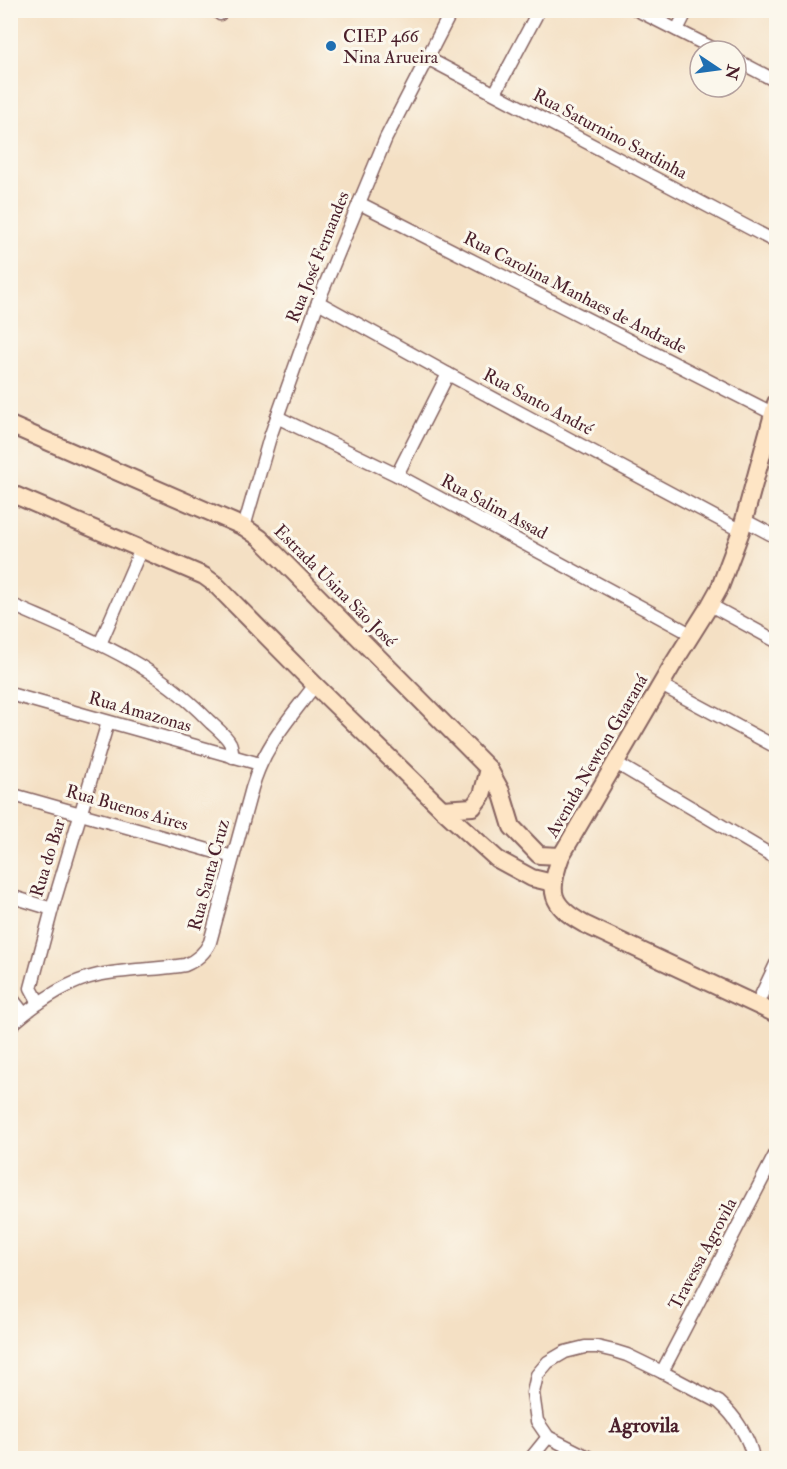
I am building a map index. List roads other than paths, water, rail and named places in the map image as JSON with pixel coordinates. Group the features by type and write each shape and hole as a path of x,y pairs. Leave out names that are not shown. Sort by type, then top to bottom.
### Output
{"main road":[{"name":"Avenida Newton Guaraná","path":"552,884 561,856 710,604 729,565 774,417"},
{"name":"Estrada Usina São José","path":"10,425 244,528 260,538 489,769 501,791 512,826 539,855 561,856"},
{"path":"10,493 204,576 215,584 442,809 497,859 532,878 552,884 560,907 569,916 777,1014"},
{"path":"442,809 473,807 482,795 489,769"}],"street":[{"name":"Rua José Fernandes","path":"244,528 278,417 318,302 386,138 452,10"},
{"path":"495,93 539,10"},
{"path":"637,10 695,39"},
{"path":"677,30 687,10"},
{"name":"Rua Saturnino Sardinha","path":"427,58 777,243"},
{"path":"748,66 777,81"},
{"name":"Rua Carolina Manhaes de Andrade","path":"359,203 774,417"},
{"name":"Rua Santo André","path":"318,302 447,374 743,525 777,537"},
{"path":"397,475 447,374"},
{"name":"Rua Salim Assad","path":"278,417 397,475 691,634"},
{"path":"100,644 141,549"},
{"path":"10,604 100,644 134,661 165,681 194,705 230,743 233,757"},
{"path":"710,604 777,641"},
{"name":"Rua Santa Cruz","path":"10,1026 39,1003 69,986 98,975 185,965 198,958 207,948 260,764 273,740 315,685"},
{"path":"661,685 777,747"},
{"name":"Rua Amazonas","path":"10,694 260,764"},
{"name":"Rua do Bar","path":"39,1003 31,988 108,722"},
{"path":"616,763 777,858"},
{"name":"Rua Buenos Aires","path":"10,794 233,857"},
{"path":"10,896 52,909"},
{"path":"757,1004 773,979 777,964"},
{"path":"10,1000 13,1000 24,1014"},
{"name":"Travessa Agrovila","path":"662,1372 777,1153"},
{"path":"590,1458 548,1437 537,1420 533,1393 537,1375 548,1362 565,1352 585,1347 597,1347 627,1355 719,1402 730,1412 741,1428 753,1458"},
{"path":"531,1458 548,1437"}],"place":[{"name":"CIEP 466 Nina Arueira","path":"331,46"}],"district":[{"name":"Agrovila","path":"644,1425"}]}
